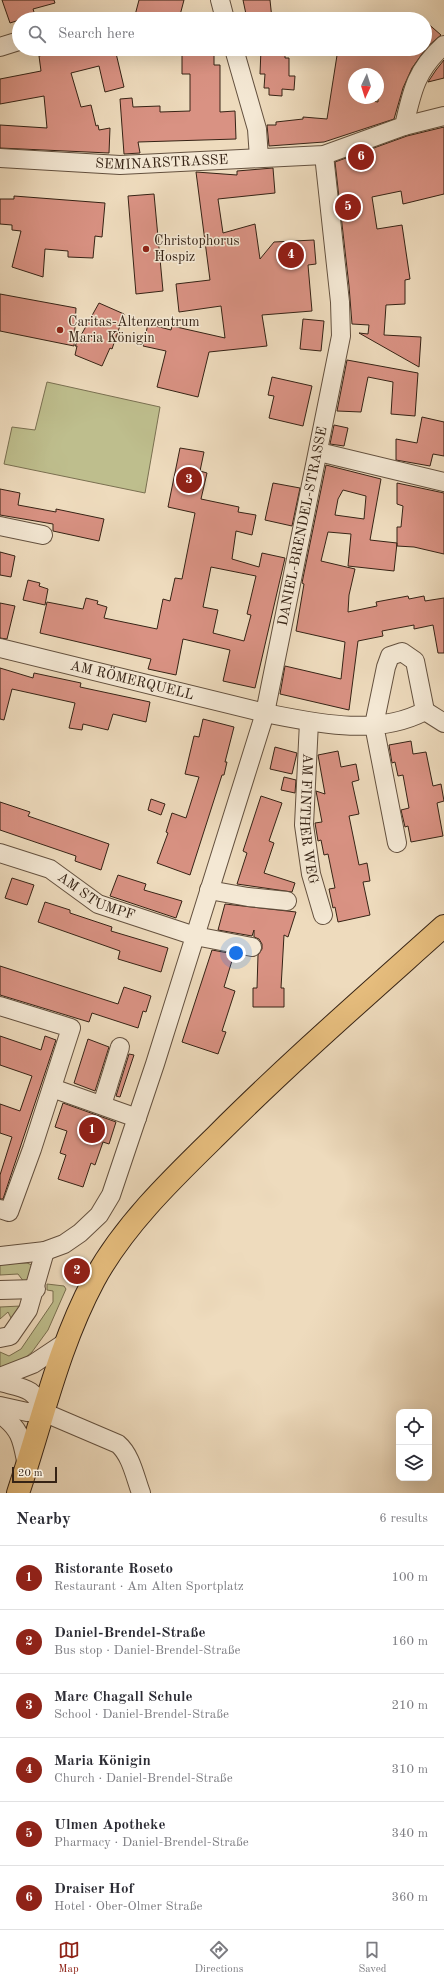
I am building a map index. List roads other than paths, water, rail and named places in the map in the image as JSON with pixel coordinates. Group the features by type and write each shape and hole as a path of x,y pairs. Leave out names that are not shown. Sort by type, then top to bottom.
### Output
{"main road":[{"path":"18,1493 66,1342 94,1280 117,1245 182,1169 258,1094 444,926"}],"street":[{"path":"220,0 223,12"},
{"path":"0,47 12,43"},
{"path":"404,126 412,90 430,58 444,45"},
{"path":"236,56 257,130 259,158"},
{"name":"SEMINARSTRASSE","path":"0,158 120,165 324,155 404,126 444,116"},
{"name":"DANIEL-BRENDEL-STRASSE","path":"0,1256 45,1251 64,1244 80,1233 99,1215 111,1195 137,1118 265,713 319,452 341,336 340,302 324,155"},
{"path":"319,452 444,482"},
{"path":"0,526 43,535"},
{"name":"AM RÖMERQUELL","path":"0,648 265,713"},
{"path":"397,843 374,725 386,667 390,656 402,652 415,661 425,711 444,723"},
{"path":"265,713 309,722 345,726 374,725 410,720 425,711"},
{"name":"AM FINTHER WEG","path":"309,722 304,825 311,874 323,915"},
{"name":"AM STUMPF","path":"0,853 50,869 98,904 195,936"},
{"path":"209,890 248,897 287,901"},
{"path":"195,936 252,947"},
{"path":"0,1006 70,1028 52,1088 9,1212 0,1209"},
{"path":"102,1105 120,1047"},
{"path":"52,1088 137,1118"},
{"path":"0,1338 10,1336 28,1310 36,1289 45,1251"},
{"path":"0,1290 36,1289"},
{"path":"0,1377 33,1364 66,1342"},
{"path":"0,1382 31,1391 40,1401 43,1412"},
{"path":"0,1406 27,1412 43,1412 118,1444 128,1458 141,1493"},
{"path":"0,1414 8,1420 21,1436 27,1467"}],"place":[{"name":"Draiser Hof","path":"361,157"},
{"name":"Ulmen Apotheke","path":"348,207"},
{"name":"Christophorus Hospiz","path":"146,249"},
{"name":"Maria Königin","path":"291,255"},
{"name":"Caritas-Altenzentrum Maria Königin","path":"60,330"},
{"name":"Marc Chagall Schule","path":"189,480"},
{"name":"Ristorante Roseto","path":"92,1130"},
{"name":"Daniel-Brendel-Straße","path":"77,1271"}]}
